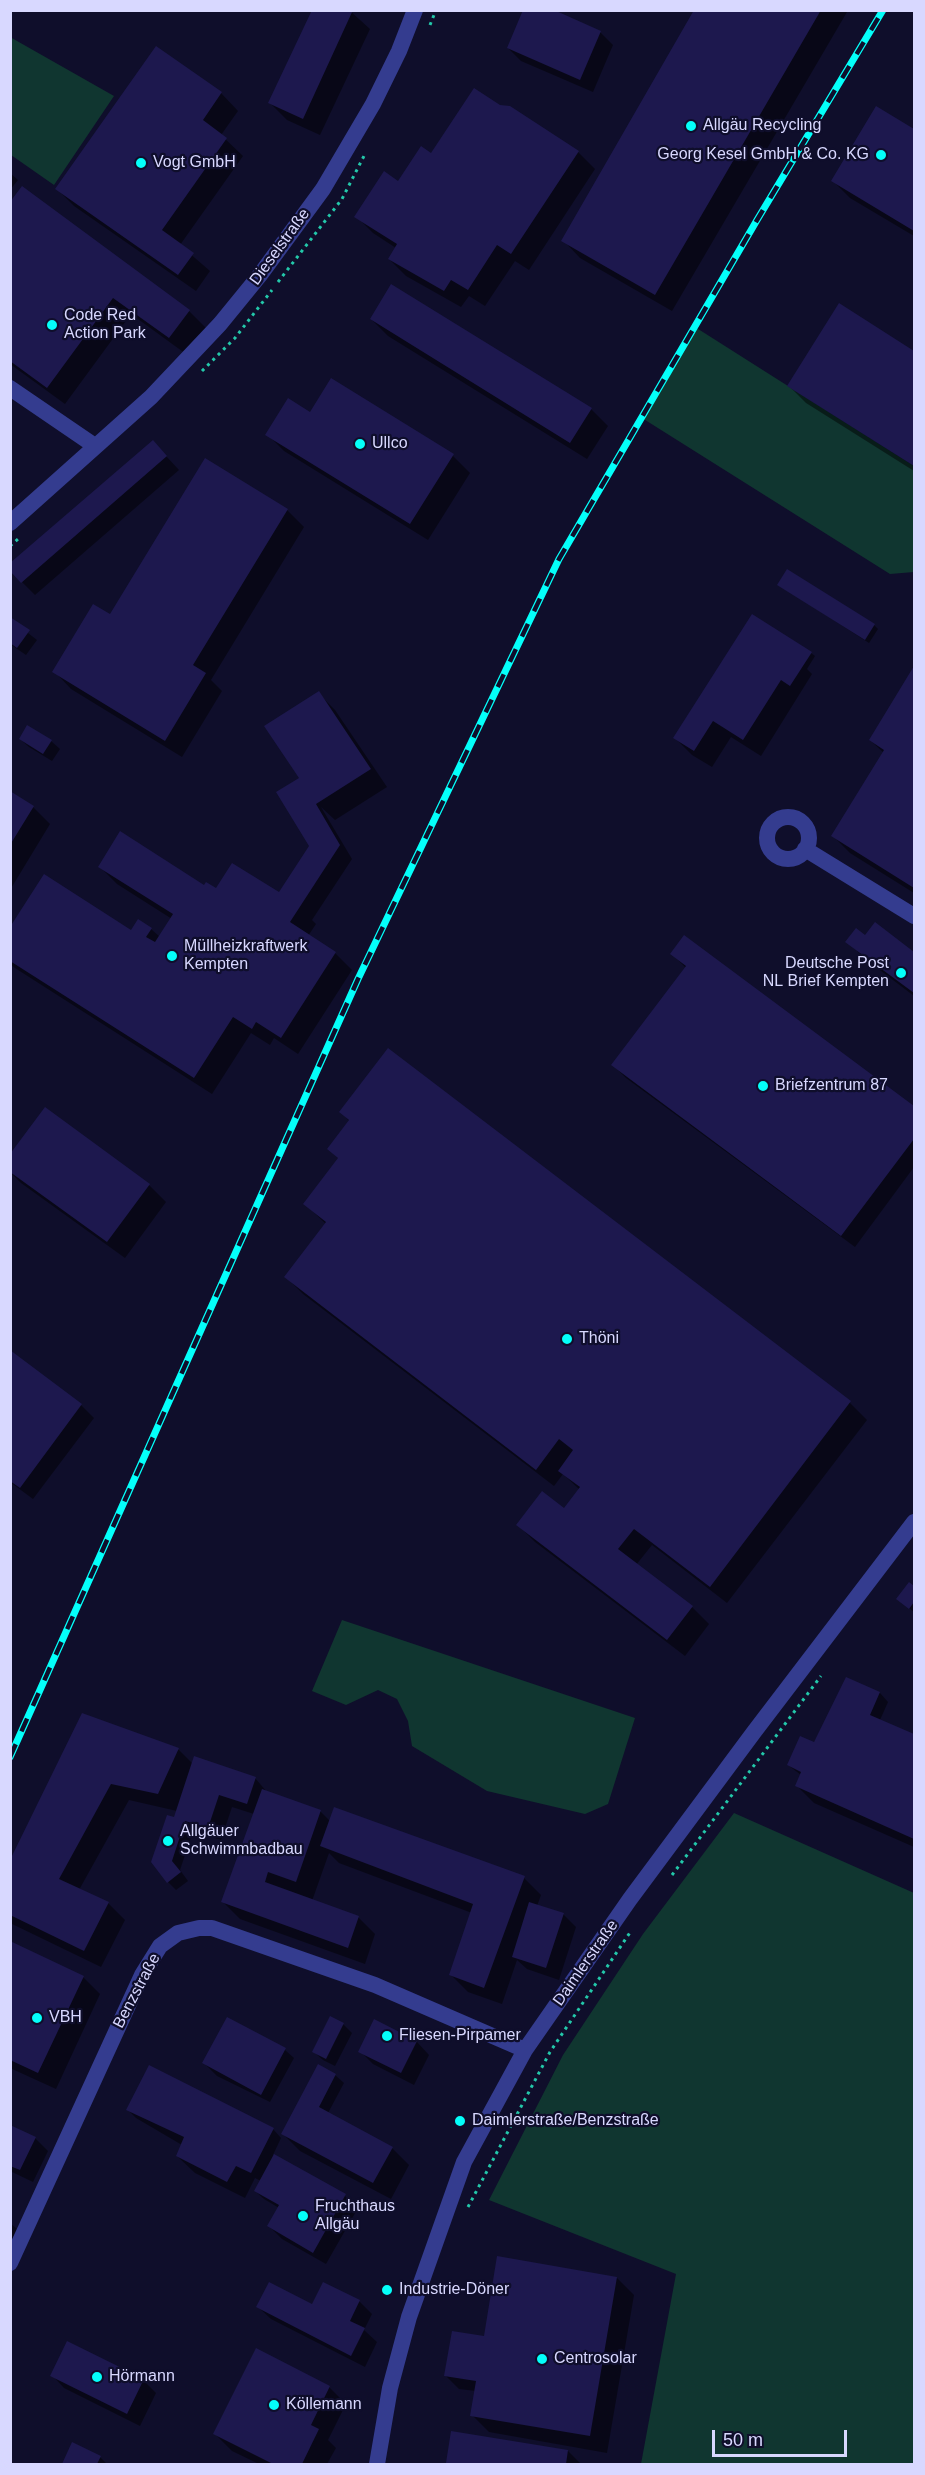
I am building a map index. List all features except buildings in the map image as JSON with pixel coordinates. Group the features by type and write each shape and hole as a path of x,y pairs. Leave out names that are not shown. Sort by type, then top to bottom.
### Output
{"street":[{"name":"Dieselstraße","path":"10,523 151,397 220,324 260,275 323,189 373,104 399,51 415,10"},
{"path":"10,388 95,446"},
{"path":"805,849 915,916"},
{"name":"Daimlerstraße","path":"377,2464 390,2388 409,2317 464,2162 525,2050 638,1889 754,1732 915,1522"},
{"name":"Benzstraße","path":"10,2262 142,1975 160,1946 178,1933 199,1928 212,1928 375,1985 525,2050"}],"path":[{"path":"670,1876 822,1674"},
{"path":"465,2213 550,2052 637,1922"}],"green space":[{"path":"10,37 114,96 54,185 11,155"},
{"path":"695,327 914,466 914,572 890,574 642,418"},
{"path":"342,1620 635,1718 608,1804 585,1814 487,1791 412,1746 408,1721 397,1699 378,1690 346,1705 312,1691"},
{"path":"734,1813 914,1893 914,2464 641,2464 676,2274 489,2200 563,2055 643,1934"}],"railway":[{"path":"10,1757 358,979 559,559 883,10"}],"place":[{"name":"Allgäu Recycling","path":"691,126"},
{"name":"Georg Kesel GmbH & Co. KG","path":"881,155"},
{"name":"Vogt GmbH","path":"141,163"},
{"name":"Code Red Action Park","path":"52,325"},
{"name":"Ullco","path":"360,444"},
{"name":"Müllheizkraftwerk Kempten","path":"172,956"},
{"name":"Deutsche Post NL Brief Kempten","path":"901,973"},
{"name":"Briefzentrum 87","path":"763,1086"},
{"name":"Thöni","path":"567,1339"},
{"name":"Allgäuer Schwimmbadbau","path":"168,1841"},
{"name":"VBH","path":"37,2018"},
{"name":"Fliesen-Pirpamer","path":"387,2036"},
{"name":"Daimlerstraße/Benzstraße","path":"460,2121"},
{"name":"Fruchthaus Allgäu","path":"303,2216"},
{"name":"Industrie-Döner","path":"387,2290"},
{"name":"Centrosolar","path":"542,2359"},
{"name":"Hörmann","path":"97,2377"},
{"name":"Köllemann","path":"274,2405"}]}
